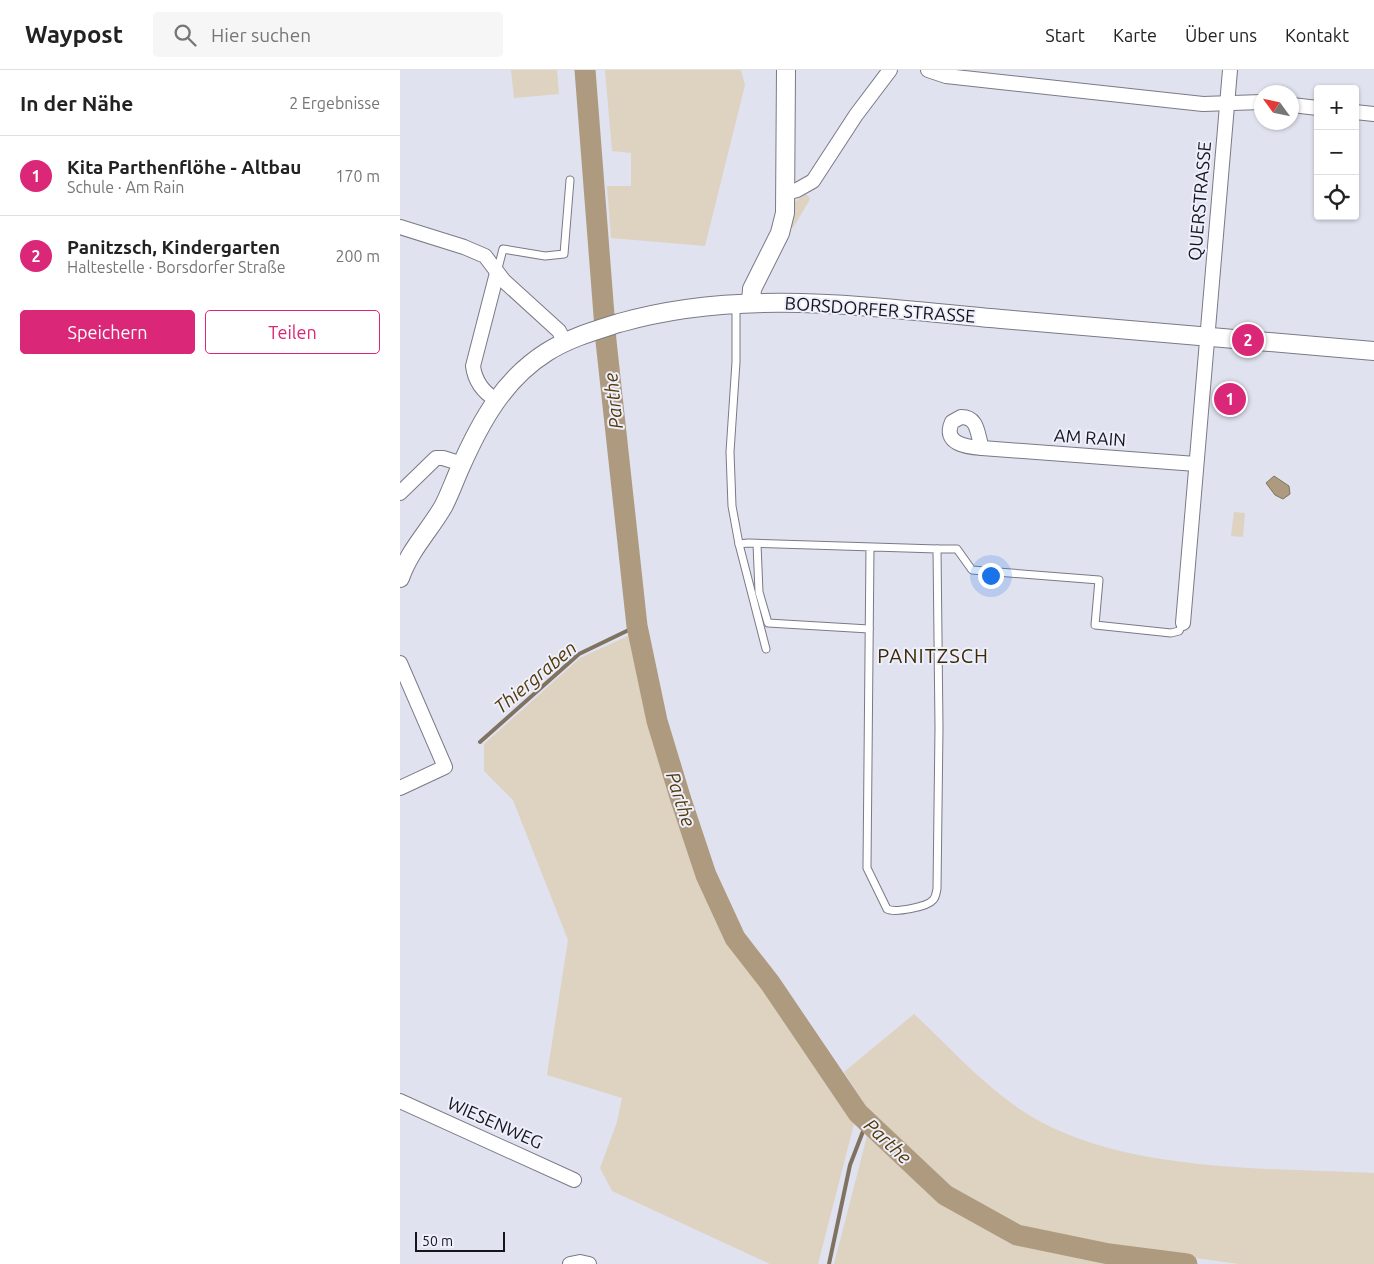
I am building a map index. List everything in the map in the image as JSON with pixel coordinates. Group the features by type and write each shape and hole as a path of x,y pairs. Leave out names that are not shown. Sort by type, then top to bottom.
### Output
{"street":[{"path":"743,302 752,289 780,233 785,213 786,70"},
{"path":"786,193 797,190 813,181 856,115 890,70"},
{"path":"928,70 946,76 1203,104 1254,102"},
{"name":"QUERSTRASSE","path":"1208,336 1230,70"},
{"path":"1299,106 1314,108"},
{"path":"1359,112 1374,114"},
{"path":"400,227 478,252 485,256 504,282 559,331 565,343"},
{"path":"496,400 481,387 475,377 473,366 497,273"},
{"name":"BORSDORFER STRASSE","path":"400,578 411,554 443,506 480,424 496,400 520,372 547,352 565,343 589,332 622,322 680,309 743,302 895,310 1374,351"},
{"path":"1183,623 1208,336"},
{"name":"AM RAIN","path":"982,448 1196,464"},
{"path":"400,493 436,458 443,458 462,464"},
{"path":"400,662 445,767 400,788"},
{"name":"WIESENWEG","path":"400,1101 574,1180"},
{"path":"570,1264 580,1262 589,1264"}],"lane":[{"path":"497,273 503,249 545,256 564,254 570,180"},
{"path":"743,302 736,362 730,483 739,544 766,649"},
{"path":"739,544 748,542 757,544 957,549 972,570 1099,580 1095,625 1171,633 1179,631 1183,623"},
{"path":"757,544 759,592 768,623 869,629"},
{"path":"870,547 867,868 887,909 898,911 931,903 935,898 937,889 939,728 937,548"}],"shaded area":[{"path":"511,70 557,70 559,94 514,98"},
{"path":"605,70 741,70 745,85 705,246 611,238 607,186 631,186 631,153 612,151"},
{"path":"806,194 810,198 809,201 793,228 789,227 794,202"},
{"path":"1274,476 1289,486 1290,494 1283,499 1275,495 1266,483"},
{"path":"1234,512 1245,513 1243,537 1231,536"},
{"path":"634,633 654,736 698,870 731,942 855,1120 818,1264 770,1264 612,1191 600,1168 617,1122 622,1098 547,1075 568,940 513,800 484,771 484,744 580,658"},
{"path":"914,1014 975,1073 1008,1100 1043,1123 1080,1139 1119,1151 1161,1159 1249,1168 1374,1173 1374,1264 1239,1264 1086,1243 1021,1230 984,1210 944,1184 896,1143 868,1109 844,1072"},
{"path":"867,1136 875,1139 896,1161 935,1192 970,1215 1027,1244 1099,1259 1140,1264 834,1264"}],"waterway":[{"name":"Parthe","path":"585,70 606,341 637,626 657,721 681,800 706,875 735,938 770,983 858,1113 945,1195 1017,1235 1109,1254 1187,1264"},
{"name":"Thiergraben","path":"480,742 579,654 637,626"},
{"path":"829,1264 850,1165 867,1121"}],"place":[{"name":"Panitzsch, Kindergarten","path":"1248,340"},
{"name":"Kita Parthenflöhe - Altbau","path":"1230,399"}],"district":[{"name":"PANITZSCH","path":"933,656"}]}
